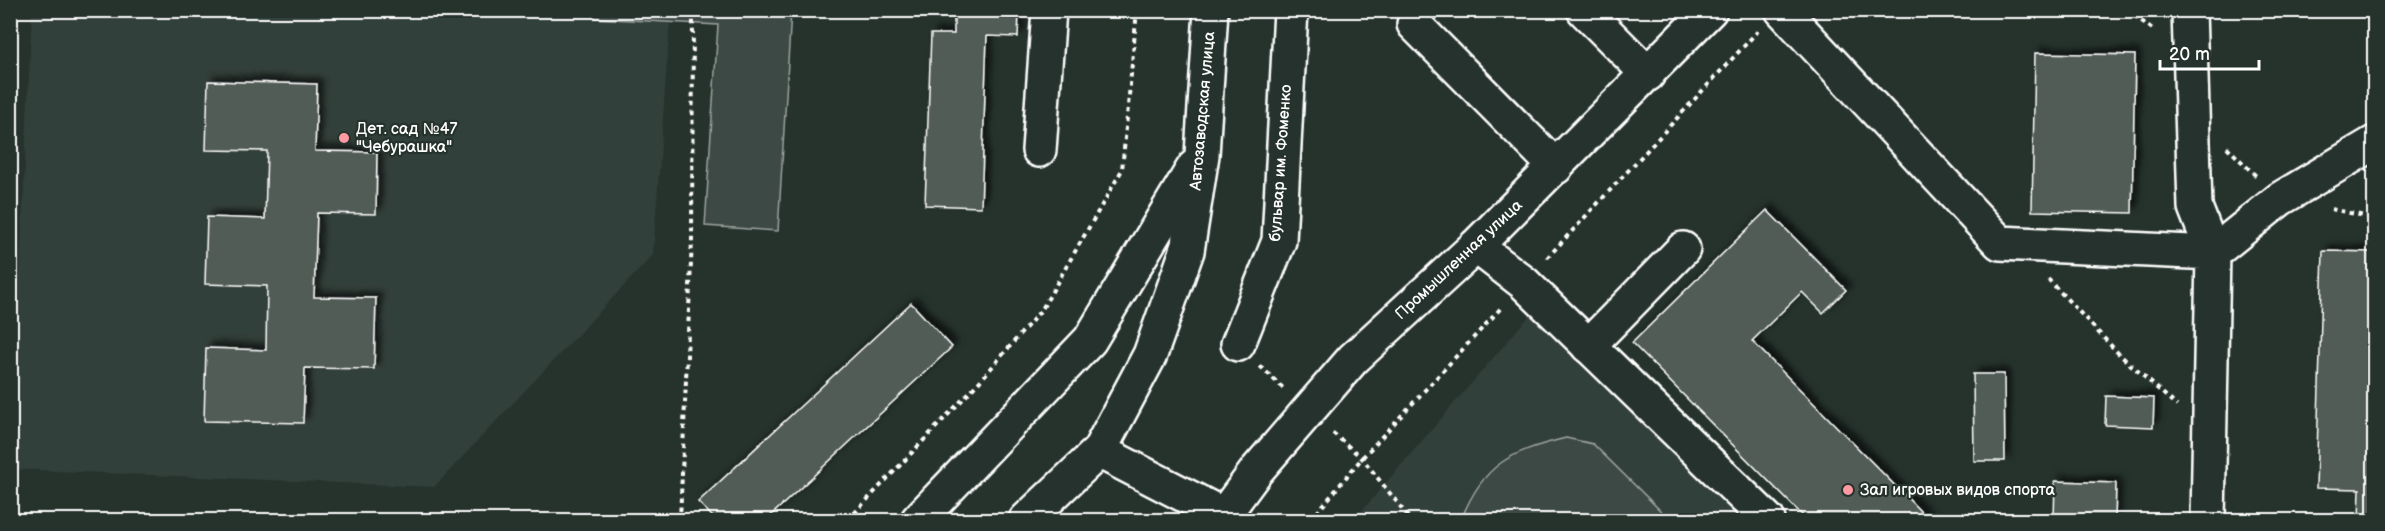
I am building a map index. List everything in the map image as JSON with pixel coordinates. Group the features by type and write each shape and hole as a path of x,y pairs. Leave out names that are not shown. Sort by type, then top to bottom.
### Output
{"street":[{"path":"1039,150 1048,10"},
{"name":"Автозаводская улица","path":"1026,520 1099,451 1150,355 1187,250 1202,155 1211,10"},
{"name":"бульвар им. Фоменко","path":"1238,344 1279,241 1291,10"},
{"path":"1584,10 1648,74"},
{"name":"Промышленная улица","path":"1221,518 1257,470 1353,359 1476,246 1710,10"},
{"path":"2189,10 2194,114 2195,207 2213,253 2208,520"},
{"path":"1773,17 2000,243 2213,253 2280,199 2374,143"},
{"path":"1414,24 1556,167"},
{"path":"918,520 1090,340 1202,155"},
{"path":"1476,246 1524,283 1768,520"},
{"path":"1588,346 1683,249"},
{"path":"1099,451 1221,518"}],"path":[{"path":"680,520 692,239 693,10"},
{"path":"848,520 980,381 1042,309 1122,170 1137,10"},
{"path":"1311,520 1362,458 1773,17"},
{"path":"2194,114 2280,199"},
{"path":"2354,214 2374,218"}],"shaded area":[{"name":"Дет. сад №47 \"Чебурашка\"","path":"435,10 670,21 653,255 434,487 11,469 32,11"},
{"path":"595,11 791,11 778,231 705,226 718,25 595,18"},
{"path":"1531,314 1746,520 1354,520"},
{"path":"1566,438 1593,444 1670,520 1461,520 1469,501 1479,486 1500,463 1529,449"}],"building":[{"path":"954,10 1019,10 1018,37 987,36 981,207 925,205 931,34 954,34"},
{"path":"2035,53 2135,55 2132,213 2032,211"},
{"path":"208,81 317,84 315,151 377,152 376,214 317,213 314,297 376,298 374,369 305,368 303,423 204,421 206,348 266,350 267,286 205,284 207,217 265,219 267,151 206,150"},
{"path":"1767,210 1846,290 1823,313 1802,292 1752,341 1929,520 1807,520 1632,343"},
{"path":"2323,251 2374,252 2374,520 2359,520 2360,489 2316,488"},
{"path":"911,303 952,347 766,520 716,520 698,502"},
{"path":"1973,374 2004,374 2005,461 1974,461"},
{"path":"2106,396 2154,398 2153,427 2105,425"},
{"path":"2055,481 2116,483 2115,520 2054,520"}],"place":[{"name":"Дет. сад №47 \"Чебурашка\"","path":"344,138"},
{"name":"Зал игровых видов спорта","path":"1848,490"}]}
